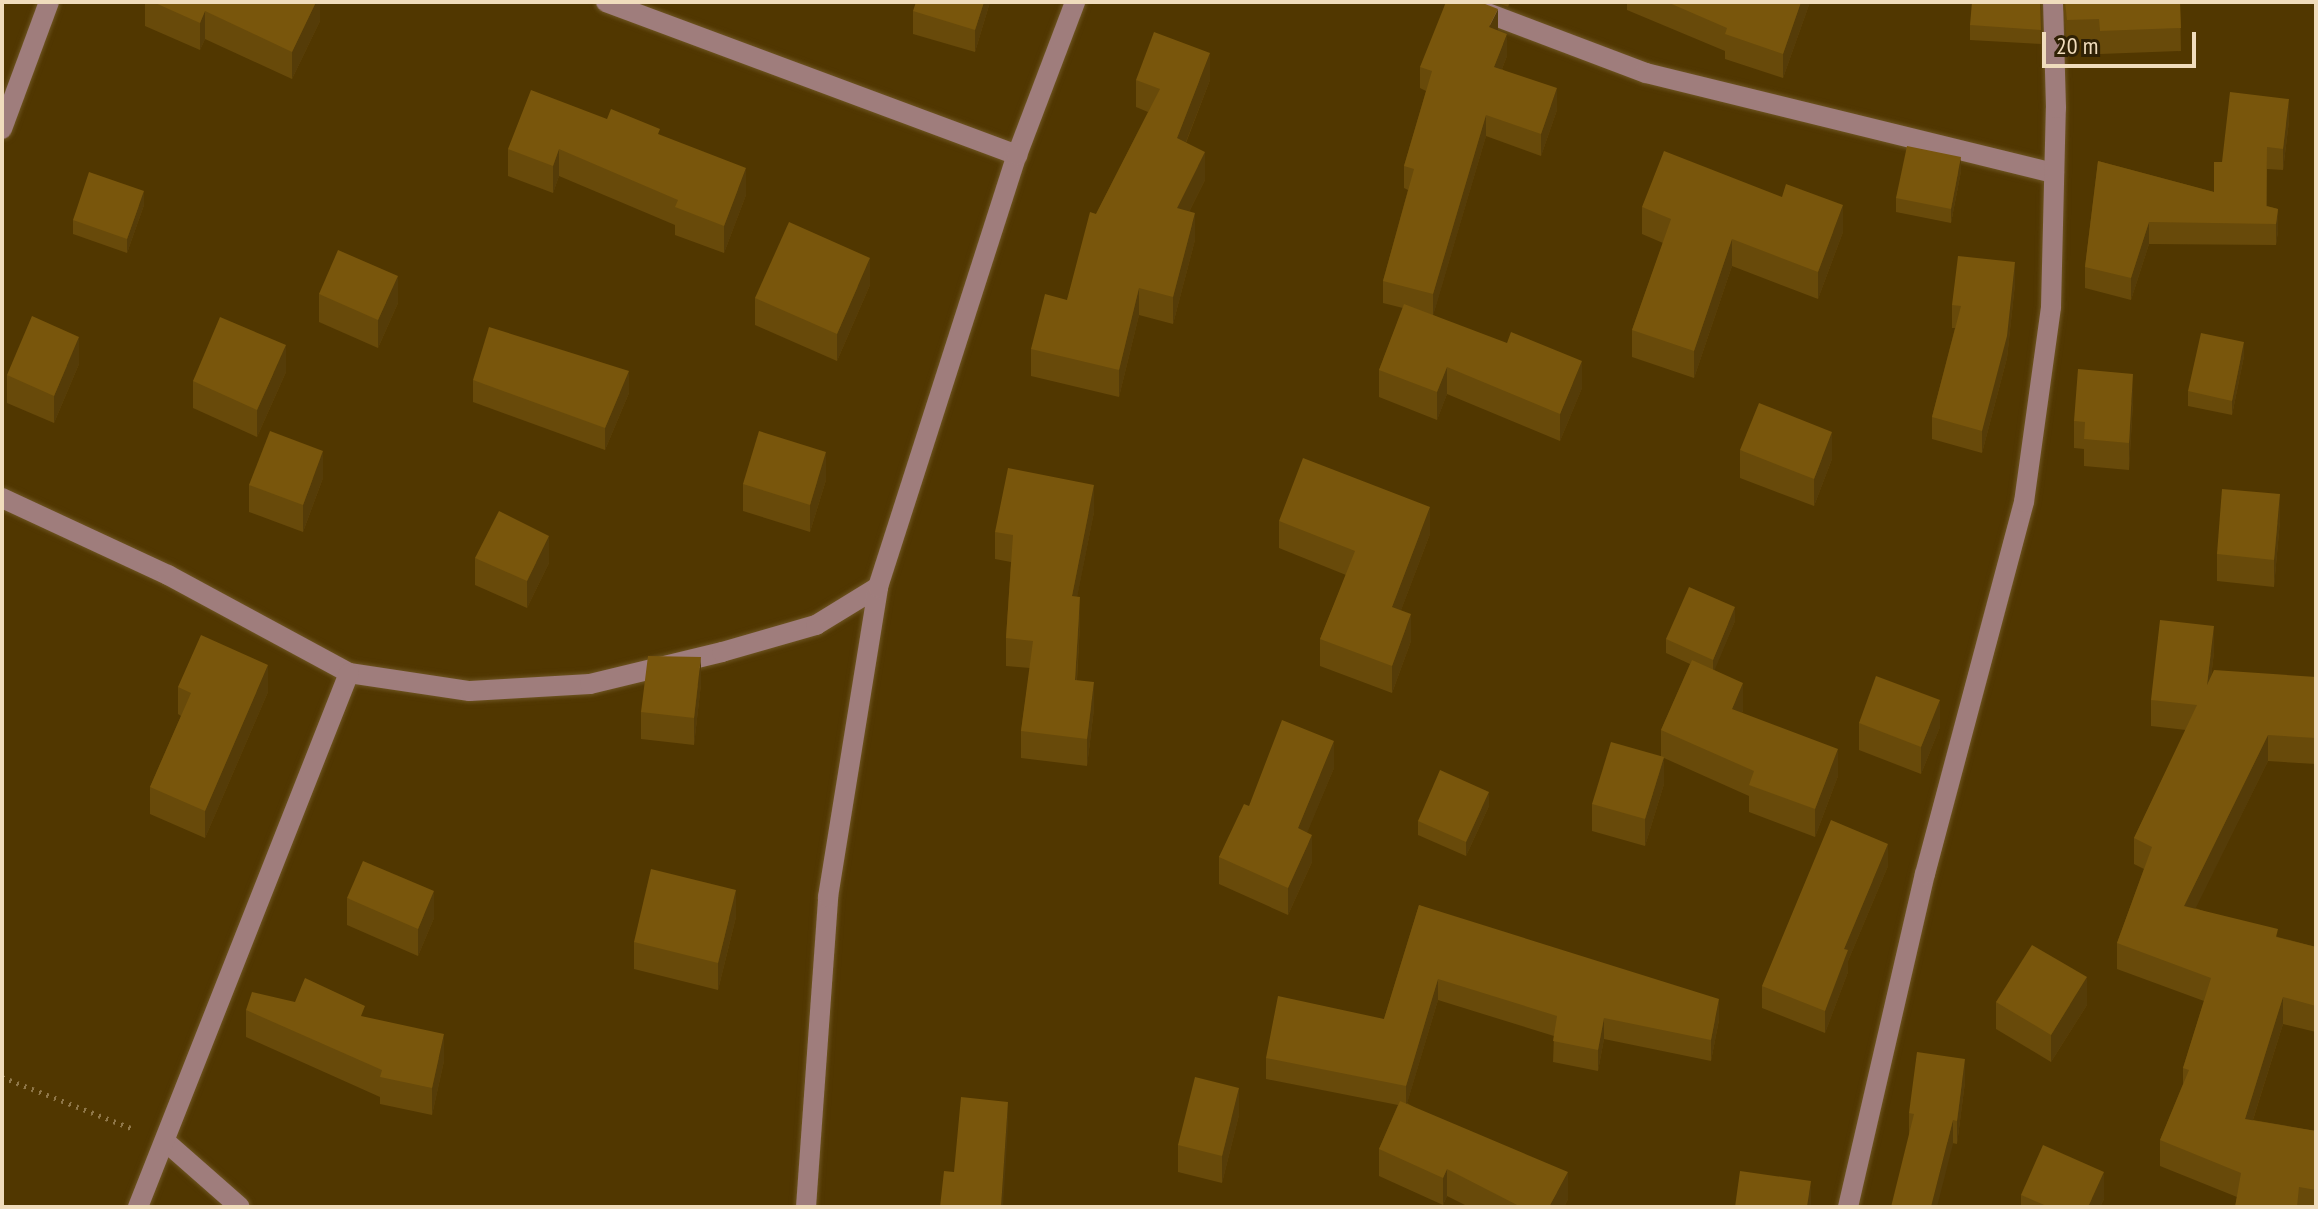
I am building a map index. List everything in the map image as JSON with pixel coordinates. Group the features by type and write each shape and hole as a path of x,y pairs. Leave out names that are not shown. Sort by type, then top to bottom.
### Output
{"street":[{"path":"2,129 49,2"},
{"path":"606,2 1017,155"},
{"path":"806,1207 828,897 878,587 1017,155 1075,2"},
{"path":"1458,2 1646,73 2054,173"},
{"path":"1848,1207 1931,847 2024,502 2051,307 2053,2"},
{"path":"2,498 168,575 349,673 470,691 590,684 816,625 878,587"},
{"path":"138,1207 349,673"},
{"path":"166,1142 240,1207"}],"path":[{"path":"2,1077 166,1142"}],"building":[{"path":"153,2 316,2 292,52 205,11 200,23"},
{"path":"916,2 984,2 975,30 913,11"},
{"path":"1446,2 1480,2 1498,9 1489,27 1507,34 1494,67 1557,88 1541,134 1486,115 1433,294 1383,281 1414,169 1404,166 1432,71 1420,67"},
{"path":"1667,2 1801,2 1783,54 1725,34 1727,28"},
{"path":"1972,2 2040,2 2041,30 1970,25"},
{"path":"2065,2 2180,2 2181,28 2100,31 2099,19 2067,20"},
{"path":"1154,32 1210,53 1177,138 1205,152 1177,208 1195,213 1173,297 1139,288 1119,370 1031,349 1045,294 1067,300 1090,212 1096,214 1160,89 1136,80"},
{"path":"531,90 607,119 611,109 660,129 658,134 746,168 724,226 675,207 678,200 559,149 553,166 508,149"},
{"path":"2230,92 2289,99 2283,149 2267,147 2266,206 2278,209 2276,224 2149,222 2131,278 2085,267 2098,161 2214,192 2214,162 2222,162"},
{"path":"1907,146 1961,157 1951,209 1896,198"},
{"path":"1664,151 1782,197 1786,184 1843,205 1818,272 1732,239 1694,351 1632,330 1671,219 1642,207"},
{"path":"89,172 144,191 127,239 73,220"},
{"path":"789,222 870,258 837,334 755,298"},
{"path":"338,250 398,276 378,320 319,294"},
{"path":"1958,256 2015,262 2007,336 1982,431 1932,417 1961,306 1952,305"},
{"path":"1404,304 1507,343 1511,332 1582,361 1560,414 1447,367 1437,392 1379,370"},
{"path":"32,316 79,337 54,396 7,375"},
{"path":"220,317 286,345 257,410 193,381"},
{"path":"489,327 629,371 605,428 473,380"},
{"path":"2201,333 2244,342 2232,401 2188,391"},
{"path":"2078,369 2133,374 2129,443 2084,439 2085,422 2074,421"},
{"path":"1759,403 1832,432 1814,479 1740,450"},
{"path":"270,431 323,451 303,505 249,485"},
{"path":"759,431 826,452 810,505 743,484"},
{"path":"1303,458 1430,507 1392,607 1411,614 1392,666 1320,639 1355,551 1279,521"},
{"path":"1008,468 1094,485 1072,596 1080,597 1075,680 1094,682 1087,739 1021,731 1033,641 1006,638 1013,535 995,532"},
{"path":"2222,489 2280,494 2274,560 2217,554"},
{"path":"499,511 549,536 527,581 475,558"},
{"path":"1689,587 1735,607 1713,660 1666,639"},
{"path":"2160,620 2214,626 2207,685 2214,670 2316,677 2316,738 2268,735 2184,906 2278,929 2276,937 2316,947 2316,1006 2283,997 2245,1119 2316,1131 2316,1190 2299,1187 2297,1207 2235,1207 2241,1173 2160,1140 2189,1070 2183,1068 2211,978 2117,943 2152,847 2134,838 2197,705 2151,700"},
{"path":"201,635 268,665 205,811 150,787 191,693 178,687"},
{"path":"648,656 701,657 694,718 641,712"},
{"path":"1692,660 1743,683 1732,709 1838,749 1815,809 1749,785 1754,771 1661,730"},
{"path":"1876,676 1940,700 1921,747 1859,723"},
{"path":"1282,720 1334,741 1298,828 1312,835 1288,888 1219,857 1244,804 1249,806"},
{"path":"1611,742 1664,757 1645,819 1592,804"},
{"path":"1440,770 1489,792 1466,842 1418,821"},
{"path":"1831,820 1888,844 1844,949 1848,950 1825,1011 1762,986"},
{"path":"363,861 434,891 418,929 347,898"},
{"path":"651,869 736,890 718,963 634,942"},
{"path":"1419,905 1719,999 1711,1040 1604,1018 1598,1050 1553,1041 1557,1016 1438,979 1406,1086 1266,1058 1278,996 1384,1019"},
{"path":"2032,945 2087,977 2051,1035 1996,1002"},
{"path":"305,978 365,1006 361,1016 444,1034 432,1088 380,1077 382,1070 246,1010 252,992 295,1002"},
{"path":"1917,1052 1965,1059 1957,1121 1953,1120 1931,1207 1891,1207 1914,1114 1909,1113"},
{"path":"1195,1077 1239,1088 1222,1156 1178,1145"},
{"path":"961,1097 1008,1102 1001,1207 940,1207 944,1171 954,1172"},
{"path":"1400,1101 1568,1172 1549,1207 1521,1207 1447,1169 1443,1178 1379,1149"},
{"path":"2043,1145 2104,1172 2088,1207 2049,1207 2021,1195"},
{"path":"1740,1171 1811,1181 1807,1207 1735,1207"}]}
